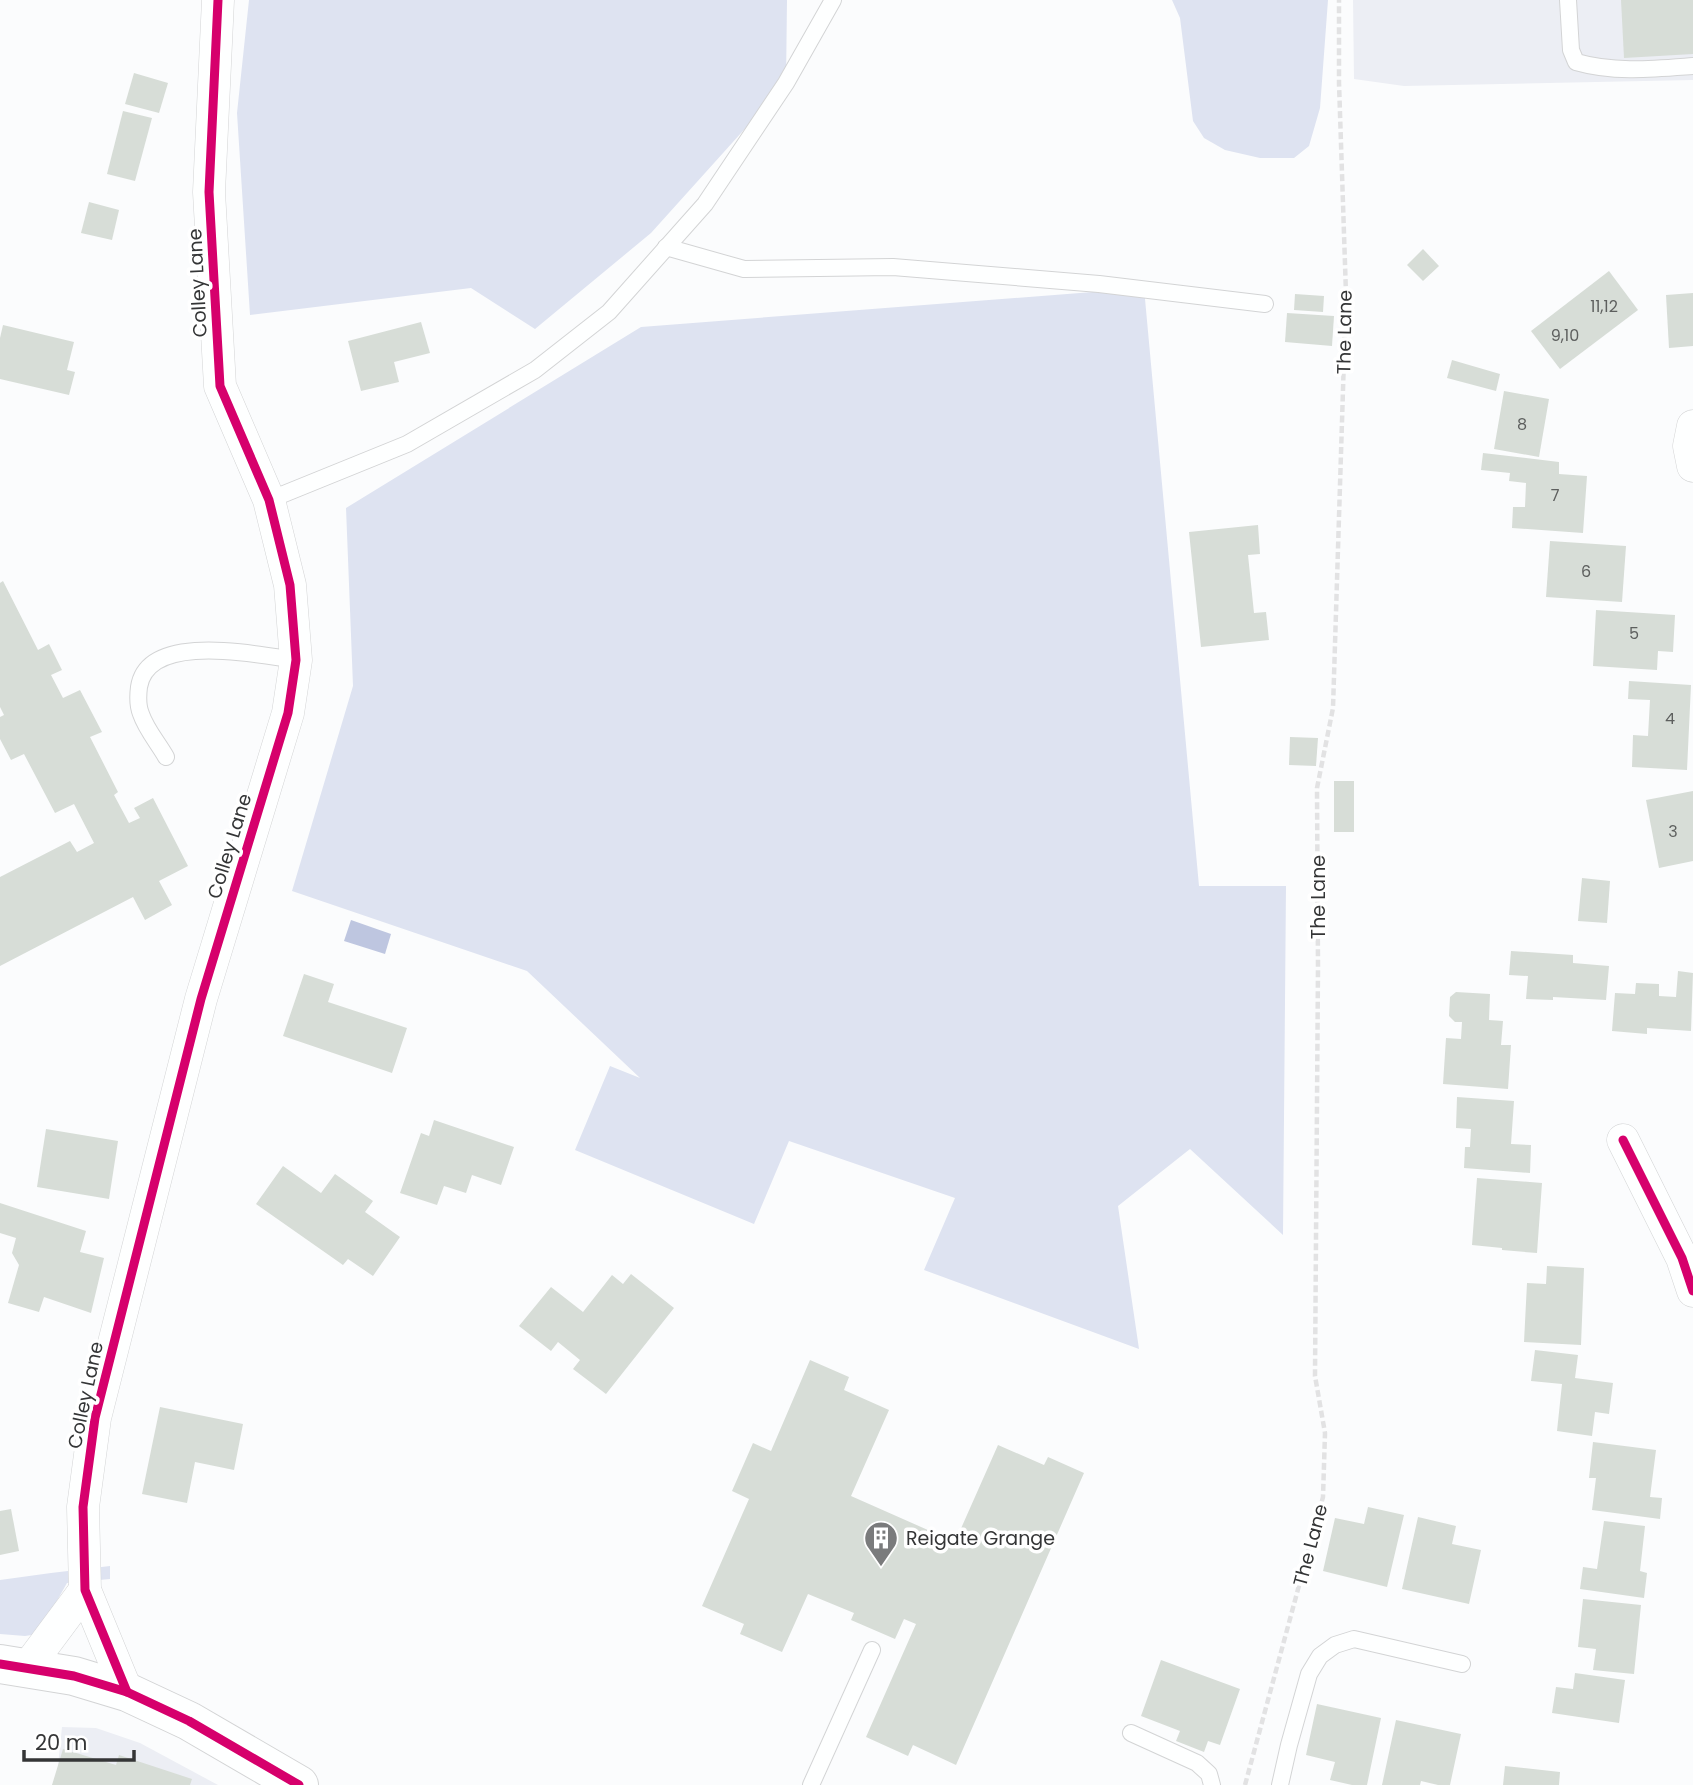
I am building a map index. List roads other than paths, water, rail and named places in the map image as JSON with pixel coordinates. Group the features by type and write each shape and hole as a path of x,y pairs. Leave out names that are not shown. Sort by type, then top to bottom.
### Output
{"main road":[{"path":"14,1666 74,1676 127,1692 188,1721 299,1785"}],"street":[{"name":"Colley Lane","path":"127,1692 86,1590 83,1507 95,1418 201,999 288,713 296,660 290,585 269,500 220,386 209,192 218,0"},
{"path":"1693,426 1689,446 1693,466"},
{"path":"1623,1140 1682,1258 1693,1291"},
{"path":"14,1666 86,1590"}],"lane":[{"path":"269,500 407,444 535,370 609,312 705,204 786,83 833,0"},
{"path":"1568,0 1571,50 1576,62 1593,67 1632,70 1693,66"},
{"path":"666,247 744,269 892,267 1099,284 1265,304"},
{"path":"166,757 140,713 140,680 148,668 163,657 205,650 296,660"},
{"path":"1280,1785 1309,1674 1320,1656 1335,1645 1354,1639 1462,1664"},
{"path":"811,1785 872,1650"},
{"path":"1131,1733 1197,1763 1209,1774 1212,1785"}],"water":[{"path":"351,920 391,934 385,954 344,941"}],"place":[{"name":"Reigate Grange","path":"881,1568"}]}
